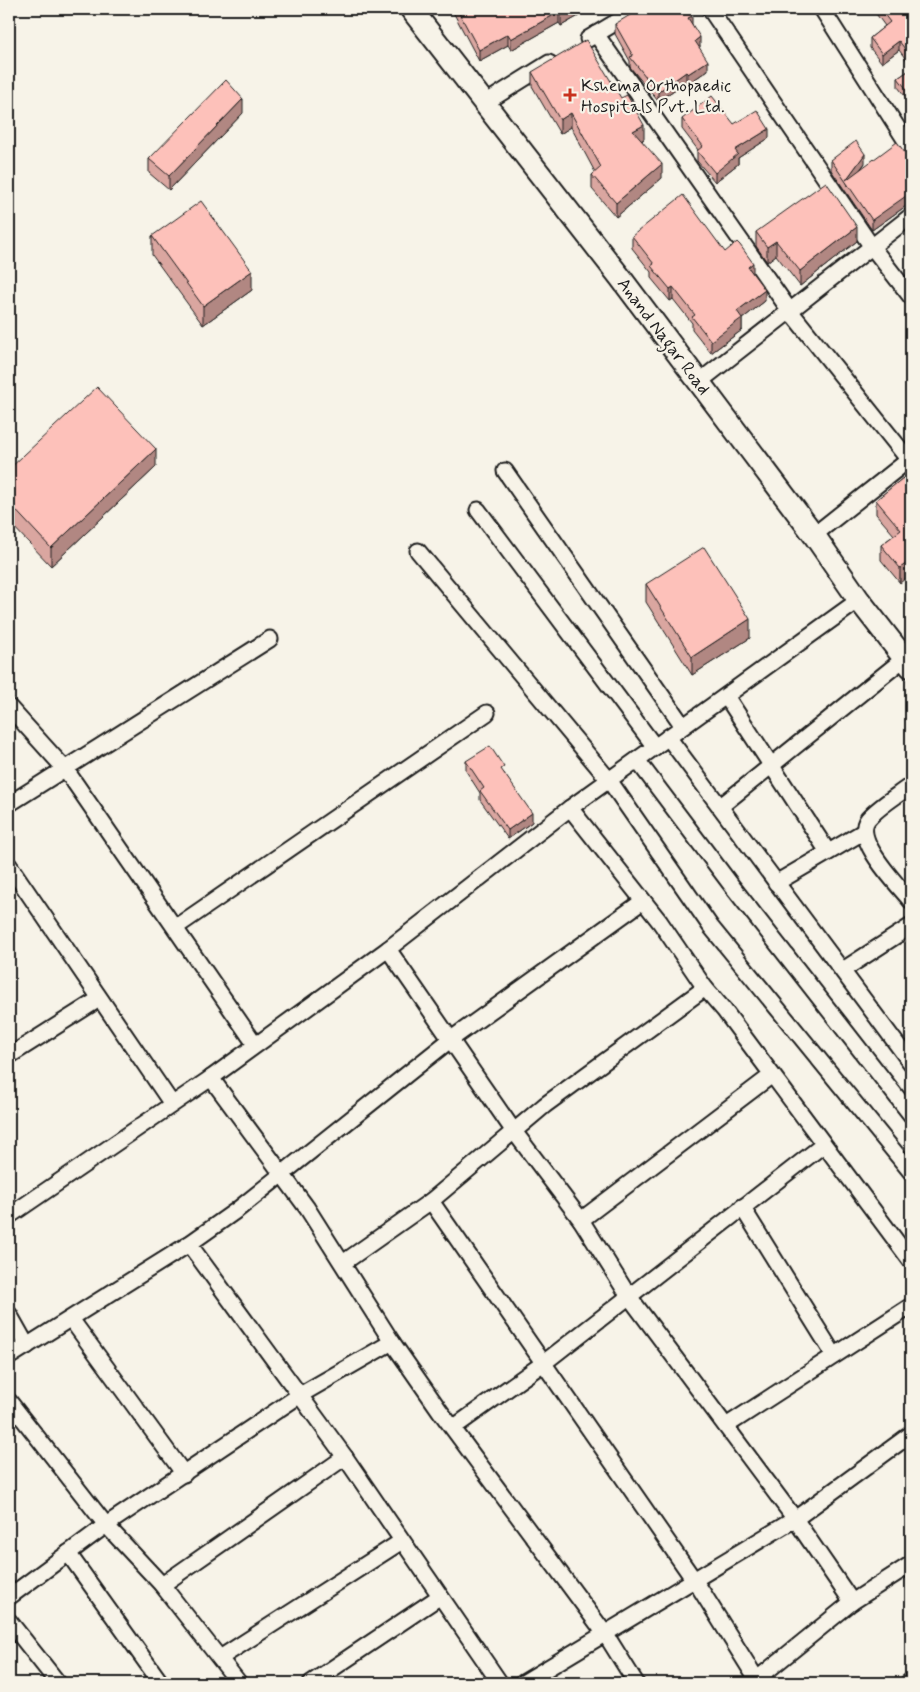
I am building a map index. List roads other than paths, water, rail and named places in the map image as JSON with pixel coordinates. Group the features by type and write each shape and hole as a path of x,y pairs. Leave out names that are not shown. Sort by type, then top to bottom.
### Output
{"street":[{"name":"Anand Nagar Road","path":"411,9 699,382 814,535 859,600 909,660"},
{"path":"484,103 638,9"},
{"path":"710,9 872,247 911,297"},
{"path":"822,9 911,149"},
{"path":"596,34 790,311 910,459 814,535"},
{"path":"699,382 911,216"},
{"path":"505,471 684,726"},
{"path":"478,510 655,747"},
{"path":"418,551 609,780 711,927 911,1172"},
{"path":"9,1216 211,1078 255,1044 388,949 570,808 859,600"},
{"path":"9,804 66,770 270,639"},
{"path":"721,806 909,660"},
{"path":"726,696 828,852"},
{"path":"9,707 66,770 255,1044"},
{"path":"176,927 487,713"},
{"path":"668,737 911,1063"},
{"path":"637,760 738,894 911,1115"},
{"path":"911,785 867,820 863,832 868,846 911,901"},
{"path":"570,808 643,901 705,988 724,1010 911,1261"},
{"path":"776,883 863,832"},
{"path":"9,866 172,1104"},
{"path":"9,1357 189,1244 282,1174 450,1040 643,901"},
{"path":"843,970 911,926"},
{"path":"388,949 513,1130 580,1220 628,1295 795,1519 852,1602"},
{"path":"343,1263 431,1201 513,1130 705,988"},
{"path":"10,1054 99,999"},
{"path":"580,1220 772,1075"},
{"path":"211,1078 282,1174 343,1263 392,1342 606,1635 636,1683"},
{"path":"453,1428 545,1362 628,1295 823,1145"},
{"path":"431,1201 545,1362 694,1581 758,1681 852,1602 911,1564"},
{"path":"742,1207 834,1355"},
{"path":"189,1244 345,1457 439,1597 500,1683"},
{"path":"726,1426 911,1306"},
{"path":"9,1314 27,1346"},
{"path":"71,1319 184,1474"},
{"path":"9,1598 106,1525 300,1395 392,1342"},
{"path":"9,1401 106,1525 162,1585 239,1683"},
{"path":"523,1683 606,1635 795,1519 911,1434"},
{"path":"162,1585 345,1457"},
{"path":"220,1658 402,1541"},
{"path":"68,1553 161,1683"},
{"path":"310,1683 439,1597"},
{"path":"9,1621 58,1683"}],"place":[{"name":"Kshema Orthopaedic Hospitals Pvt. Ltd.","path":"570,95"}]}
